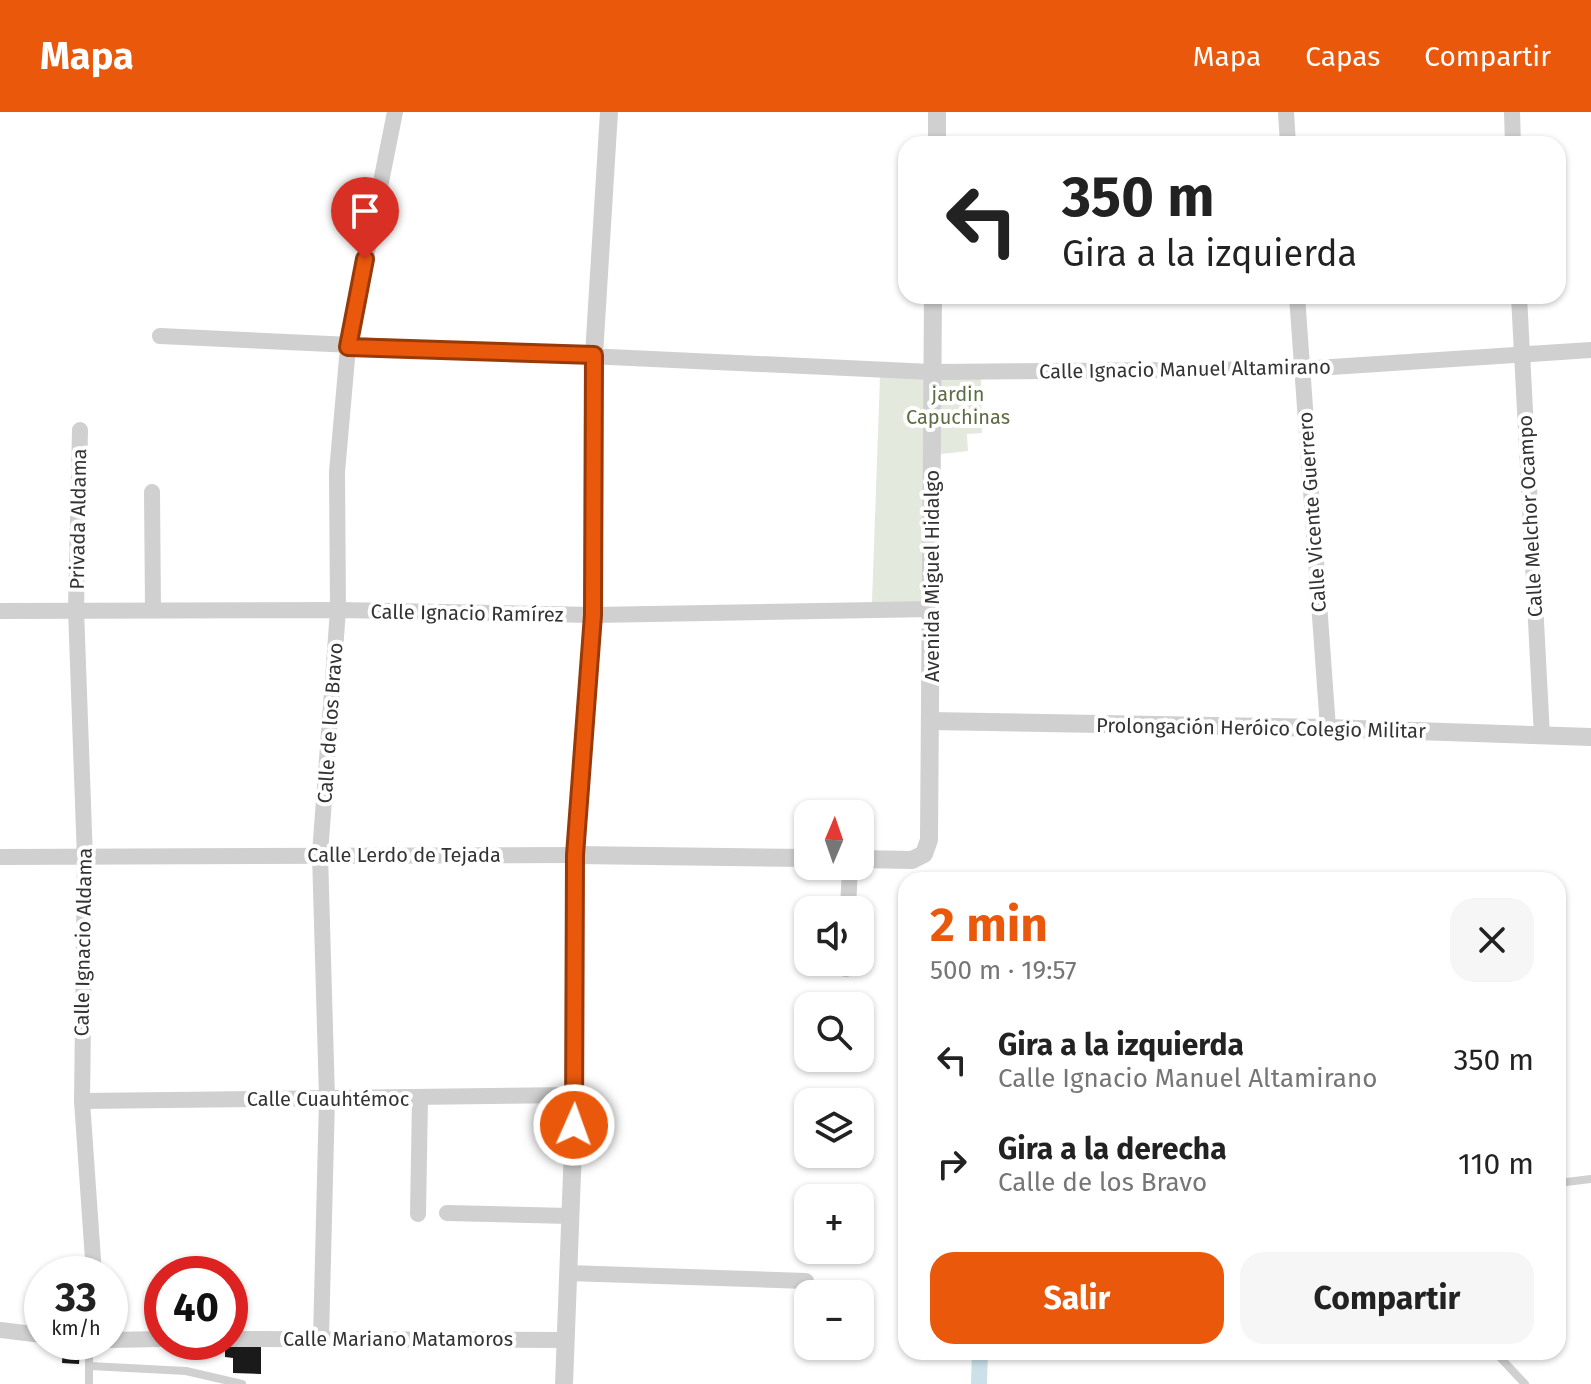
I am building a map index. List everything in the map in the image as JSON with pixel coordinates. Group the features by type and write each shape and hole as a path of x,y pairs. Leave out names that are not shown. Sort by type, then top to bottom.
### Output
{"street":[{"name":"Calle de los Bravo","path":"321,1338 327,1098 320,854 338,610 337,472 348,347 395,112"},
{"path":"564,1384 575,1095 575,855 593,615 594,355 609,112"},
{"path":"937,112 937,136"},
{"path":"1286,112 1288,136"},
{"path":"1512,112 1513,136"},
{"name":"Avenida Miguel Hidalgo","path":"874,859 912,860 924,854 929,840 933,304"},
{"name":"Calle Vicente Guerrero","path":"1297,304 1328,728"},
{"name":"Calle Melchor Ocampo","path":"1519,304 1542,736"},
{"name":"Calle Ignacio Manuel Altamirano","path":"160,336 931,372 1301,369 1591,350"},
{"name":"Privada Aldama","path":"76,609 80,430"},
{"path":"152,492 153,610"},
{"name":"Calle Ignacio Aldama","path":"76,609 85,859 82,1101 93,1256"},
{"name":"Calle Ignacio Ramírez","path":"0,611 338,610 593,615 933,609"},
{"name":"Prolongación Heróico Colegio Militar","path":"930,721 1328,728 1591,737"},
{"name":"Calle Lerdo de Tejada","path":"0,857 85,859 320,854 794,858"},
{"name":"Calle Cuauhtémoc","path":"82,1101 575,1095"},
{"path":"418,1214 420,1099"},
{"path":"447,1213 570,1216"},
{"path":"568,1273 794,1281"},
{"path":"0,1330 24,1333"},
{"name":"Calle Mariano Matamoros","path":"248,1339 565,1340"}],"lane":[{"path":"1566,1182 1591,1179"},
{"path":"89,1384 90,1360"},
{"path":"1502,1360 1525,1384"},
{"path":"90,1366 186,1371 242,1384"}],"green space":[{"path":"880,376 926,376 924,602 872,602"},
{"name":"jardin Capuchinas","path":"935,377 981,377 982,433 967,434 968,451 932,455"}],"building":[{"path":"248,1346 261,1346 261,1374 233,1373 233,1360 248,1360"},
{"path":"62,1360 79,1360 79,1364 62,1363"}],"waterway":[{"path":"979,1384 980,1360"}],"route":[{"path":"365,259 348,347 594,355 593,615 575,855 574,1125"}]}
